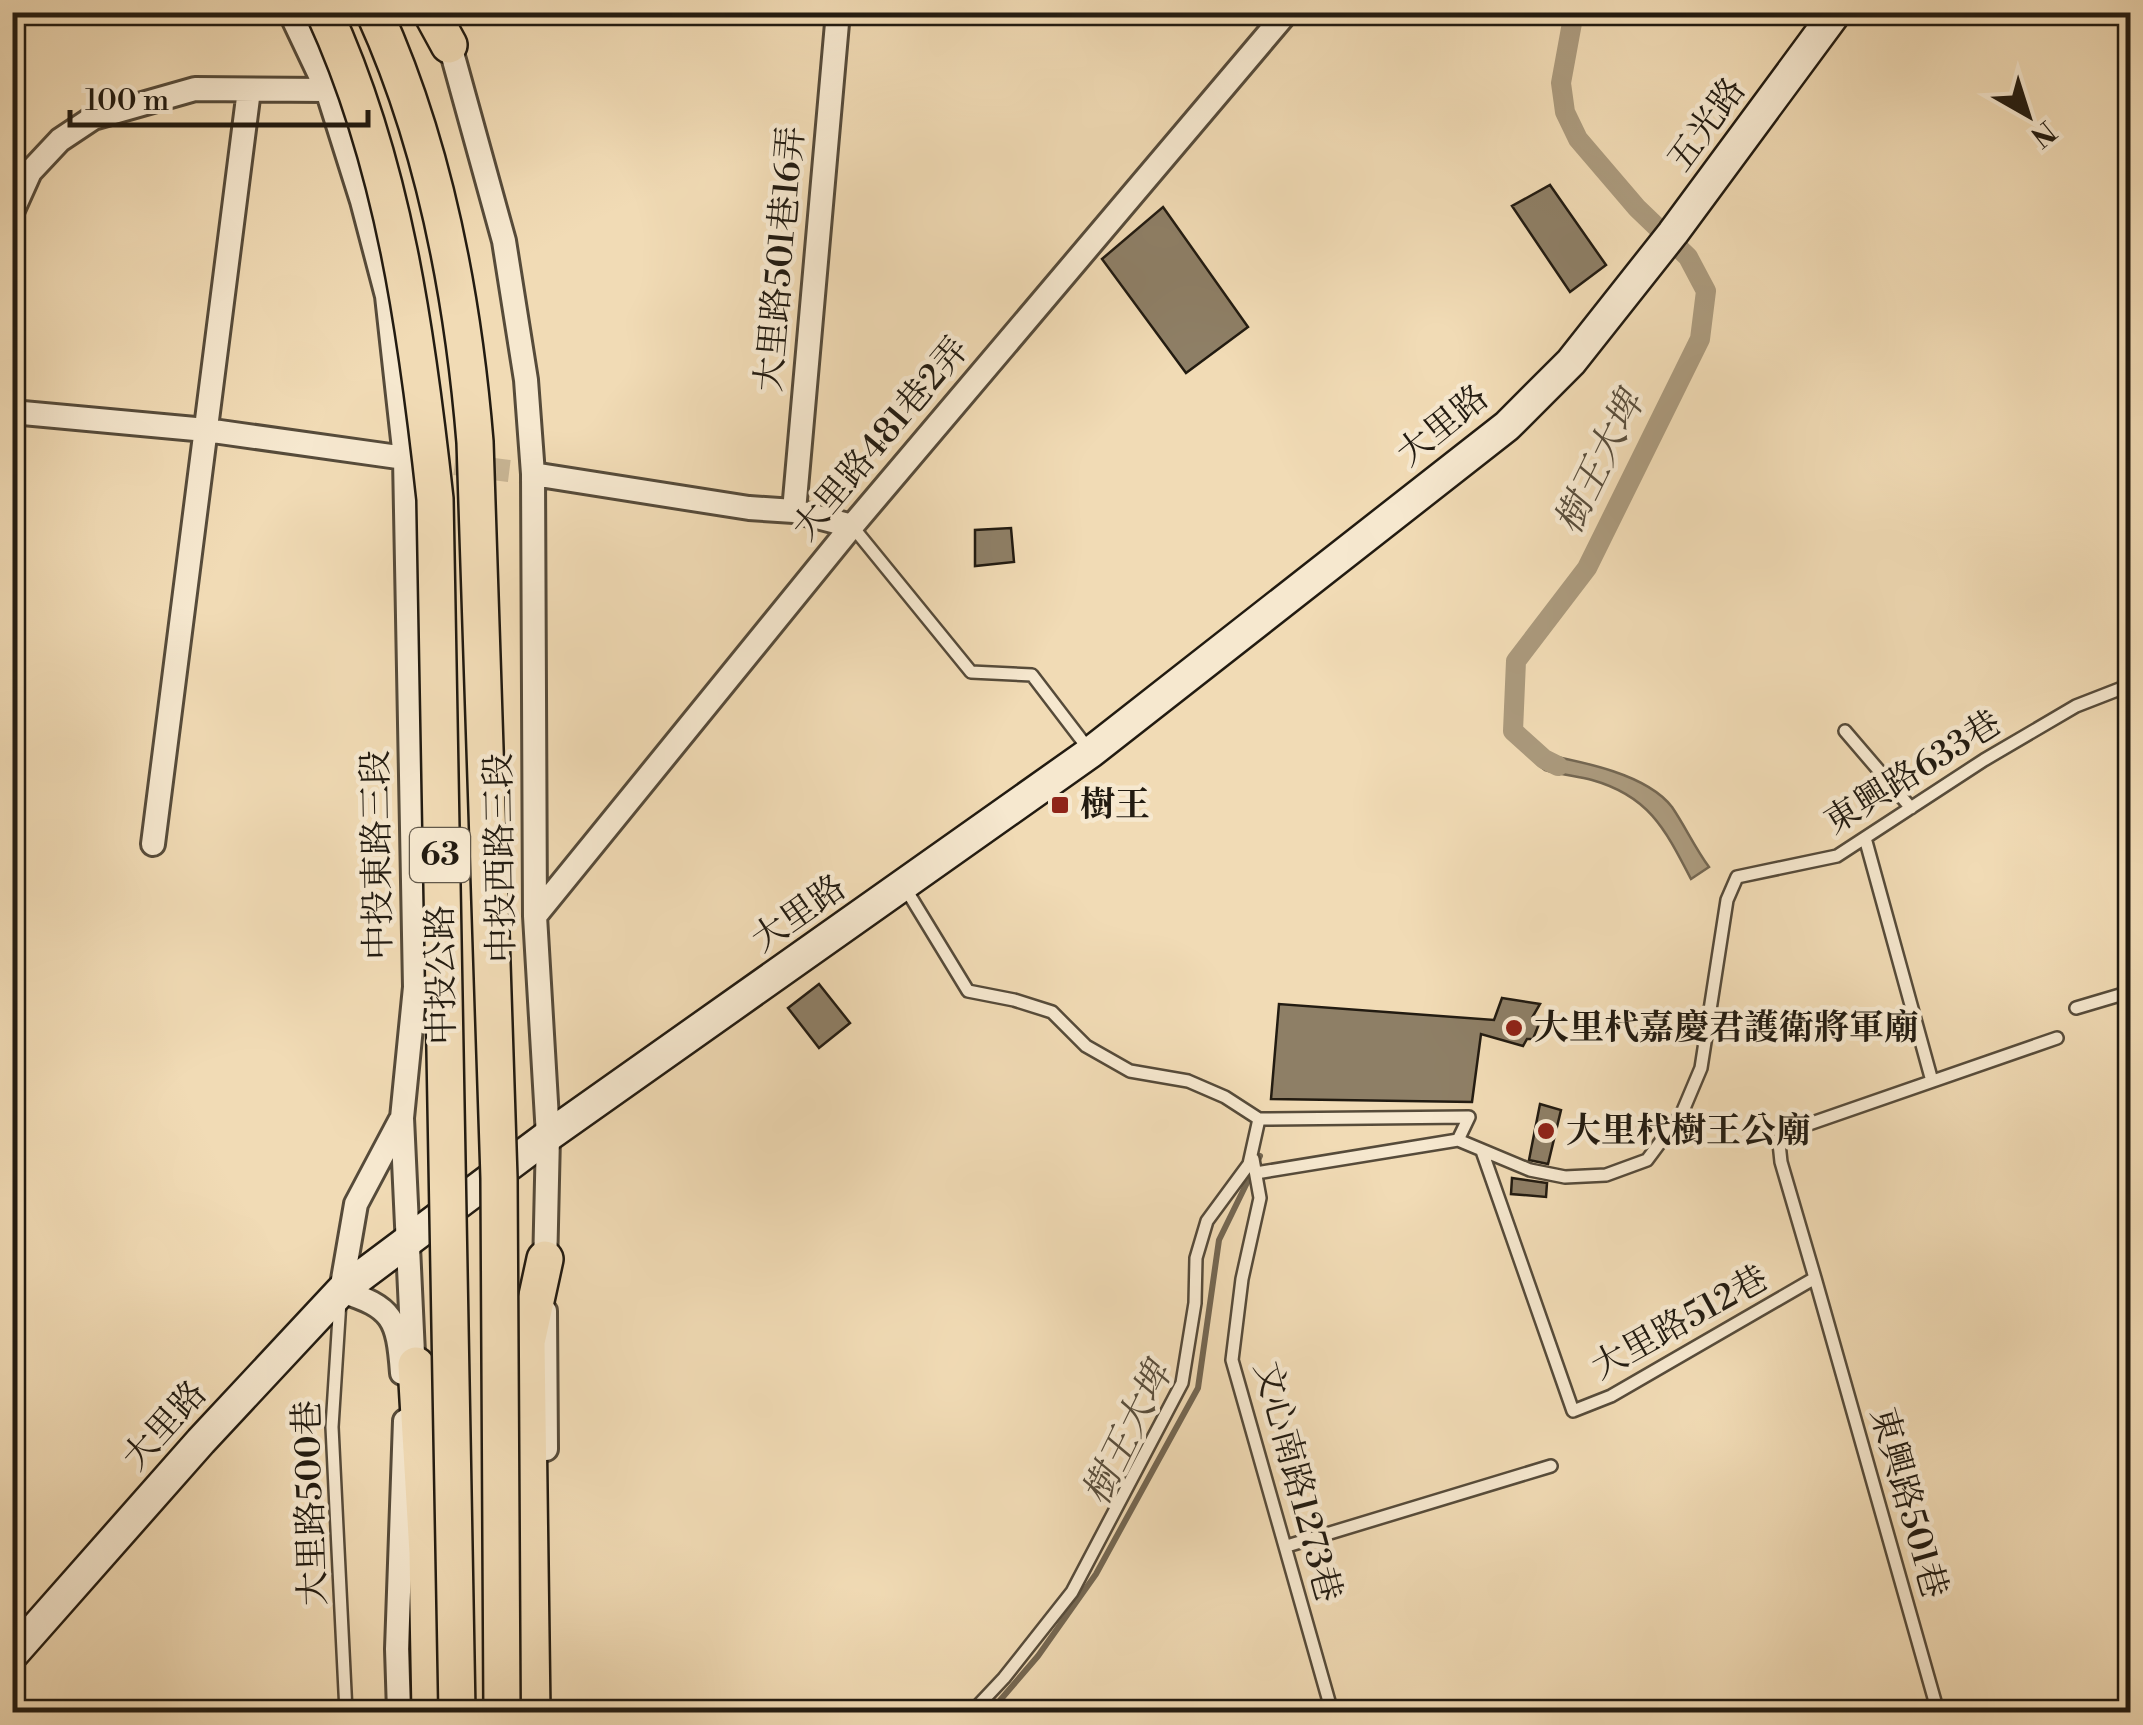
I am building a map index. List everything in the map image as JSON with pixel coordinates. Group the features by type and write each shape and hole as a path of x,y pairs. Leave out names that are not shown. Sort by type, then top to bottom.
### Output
{"main road":[{"name":"中投公路","path":"324,12 353,82 392,223 413,318 435,499 457,1712"},
{"name":"中投公路","path":"374,12 425,150 468,360 475,442 499,1178 502,1712"},
{"path":"432,12 445,29"},
{"path":"532,1712 527,1342 544,1259"},
{"path":"416,1364 427,1553 430,1712"}],"street":[{"name":"中投東路三段","path":"290,12 326,90 362,201 387,296 405,458 415,987 402,1118 416,1364 404,1422 397,1649 400,1712"},
{"name":"大里路501巷16弄","path":"794,511 838,12"},
{"name":"大里路481巷2弄","path":"534,916 852,526 1287,12"},
{"name":"五光路","path":"1653,258 1836,12"},
{"name":"中投西路三段","path":"445,29 504,241 526,380 532,474 534,916 548,1136 544,1259 547,1712"},
{"path":"12,212 30,172 60,140 93,118 195,89 326,90"},
{"path":"152,844 248,90"},
{"name":"大里路","path":"12,1655 201,1441 341,1292 548,1136 1091,752 1506,426 1571,362 1653,258"},
{"path":"12,412 206,430 405,458"},
{"path":"532,474 794,511 852,526"},
{"path":"402,1118 356,1204 341,1292 372,1301 391,1316 400,1350 404,1422"}],"lane":[{"path":"852,526 971,672 1032,676 1091,752"},
{"name":"東興路633巷","path":"1458,1140 1530,1170 1565,1177 1606,1175 1647,1160 1682,1113 1700,1068 1728,900 1738,876 1837,856 1984,760 2076,706 2130,685"},
{"path":"1845,730 1911,808"},
{"path":"1865,838 1932,1081"},
{"path":"904,886 968,992 1052,1012 1086,1046 1130,1072 1188,1081 1225,1096 1258,1119 1469,1117 1458,1140 1256,1173"},
{"path":"2076,1008 2130,992"},
{"path":"1815,1278 1778,1143 1786,1132 2057,1038"},
{"path":"972,1712 1072,1592 1175,1397 1190,1345 1196,1258 1207,1222 1250,1164 1258,1119"},
{"name":"文心南路1273巷","path":"1252,1147 1260,1198 1242,1279 1232,1360 1332,1712"},
{"name":"大里路512巷","path":"1482,1151 1573,1411 1611,1396 1815,1278 1824,1309"},
{"name":"大里路500巷","path":"341,1292 332,1427 346,1712"},
{"name":"東興路501巷","path":"1824,1309 1938,1712"},
{"path":"1286,1546 1551,1466"}],"shaded area":[{"path":"1537,753 1610,770 1646,785 1672,807 1709,867 1691,879 1673,845 1642,805 1612,787 1545,770"}],"building":[{"path":"1550,185 1606,265 1570,292 1512,206"},
{"path":"1163,207 1248,327 1186,373 1102,259"},
{"path":"1011,528 1014,562 975,566 975,530"},
{"path":"819,984 850,1023 819,1048 788,1008"},
{"path":"1502,998 1540,1004 1533,1016 1541,1019 1533,1039 1527,1039 1523,1046 1481,1034 1472,1102 1271,1099 1279,1004 1494,1020"},
{"name":"大里杙樹王公廟","path":"1540,1104 1561,1110 1548,1164 1529,1160"},
{"path":"1512,1178 1547,1183 1546,1197 1511,1194"}],"waterway":[{"name":"樹王大埤","path":"1558,766 1544,759 1513,731 1516,661 1587,568 1700,339 1706,291 1688,257 1637,208 1578,139 1565,112 1561,83 1574,12"},
{"name":"樹王大埤","path":"990,1712 1038,1656 1096,1574 1198,1388 1219,1240 1260,1156"}],"tunnel":[{"path":"422,460 533,474"}],"place":[{"name":"樹王","path":"1060,805"},
{"name":"大里杙嘉慶君護衛將軍廟","path":"1514,1028"},
{"name":"大里杙樹王公廟","path":"1546,1131"}]}
